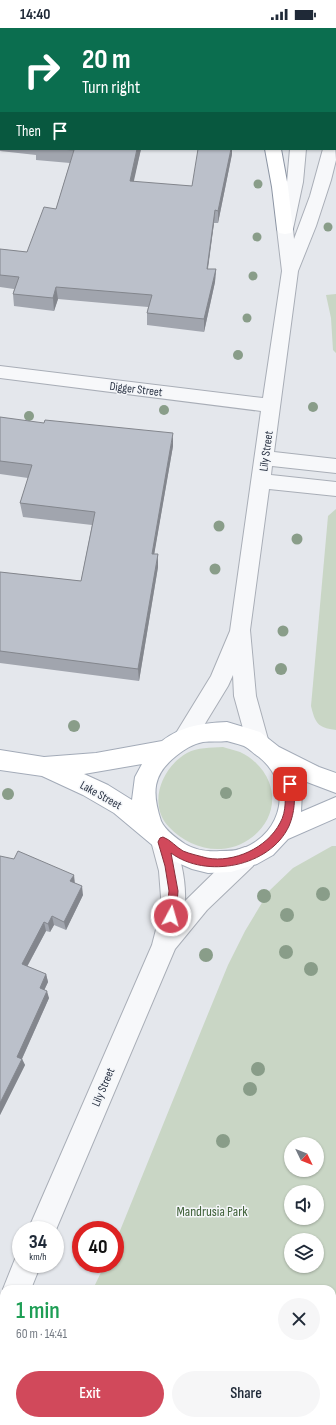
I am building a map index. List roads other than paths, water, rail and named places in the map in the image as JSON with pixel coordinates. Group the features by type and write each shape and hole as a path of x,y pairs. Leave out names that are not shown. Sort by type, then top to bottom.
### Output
{"main road":[{"path":"273,150 280,187 285,229"},
{"path":"265,748 284,771 291,791 290,812 281,831 265,848 245,858 230,862 216,863 201,861 180,854 158,836 144,807 143,791 149,769 164,750 184,738 200,733 221,732 242,736 265,748 312,774 336,783"},
{"name":"Lake Street","path":"0,760 44,767 96,763 164,750"},
{"name":"Lake Street","path":"44,767 117,803 158,836"},
{"path":"281,831 336,807"}],"street":[{"name":"Lily Street","path":"265,748 245,696 240,630 262,481 290,271 285,229 294,182 298,150"},
{"name":"Lily Street","path":"290,271 305,236 325,176 331,150"},
{"name":"Digger Street","path":"0,372 272,406"},
{"path":"265,458 336,466"},
{"path":"262,481 336,489"},
{"name":"Lily Street","path":"184,738 220,680 240,630"},
{"name":"Lily Street","path":"46,1221 164,945 171,916 174,891 170,866 158,836"},
{"name":"Lily Street","path":"164,945 199,902 245,858"},
{"path":"19,1285 23,1273"}],"park label":[{"name":"Mandrusia Park","path":"212,1211"}]}
